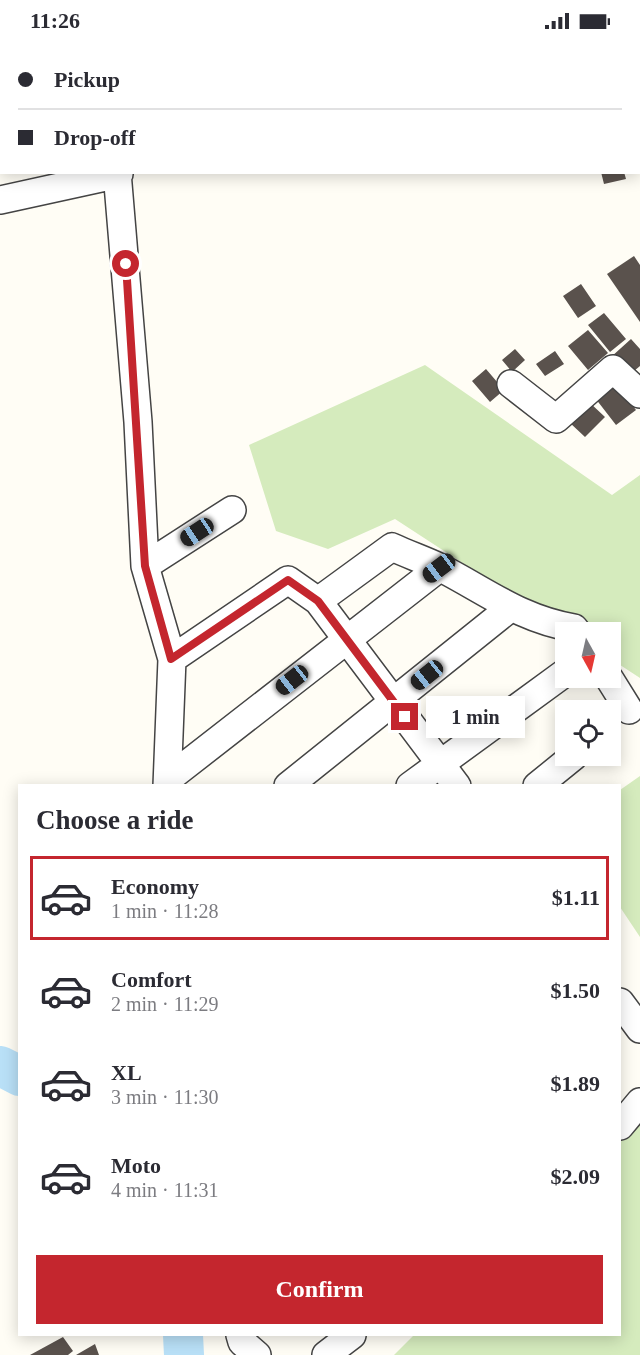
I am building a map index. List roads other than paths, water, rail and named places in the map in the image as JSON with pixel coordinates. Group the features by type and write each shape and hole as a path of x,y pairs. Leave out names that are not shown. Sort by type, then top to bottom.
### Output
{"street":[{"path":"0,200 114,174"},
{"path":"118,174 145,566 171,659 167,782"},
{"path":"511,384 556,419 613,369 640,394"},
{"path":"145,566 232,510"},
{"path":"318,601 392,547 439,568 510,608 555,625"},
{"path":"167,782 346,638 439,568"},
{"path":"171,659 288,580 318,601 456,784"},
{"path":"290,784 510,608"},
{"path":"413,784 555,680"},
{"path":"614,688 627,713"},
{"path":"539,784 562,766"},
{"path":"621,1004 632,1031"},
{"path":"621,1125 640,1102"},
{"path":"240,1336 242,1342 256,1355"},
{"path":"326,1355 351,1336"}],"waterway":[{"path":"0,1066 18,1075"},
{"path":"183,1336 184,1355"}]}
